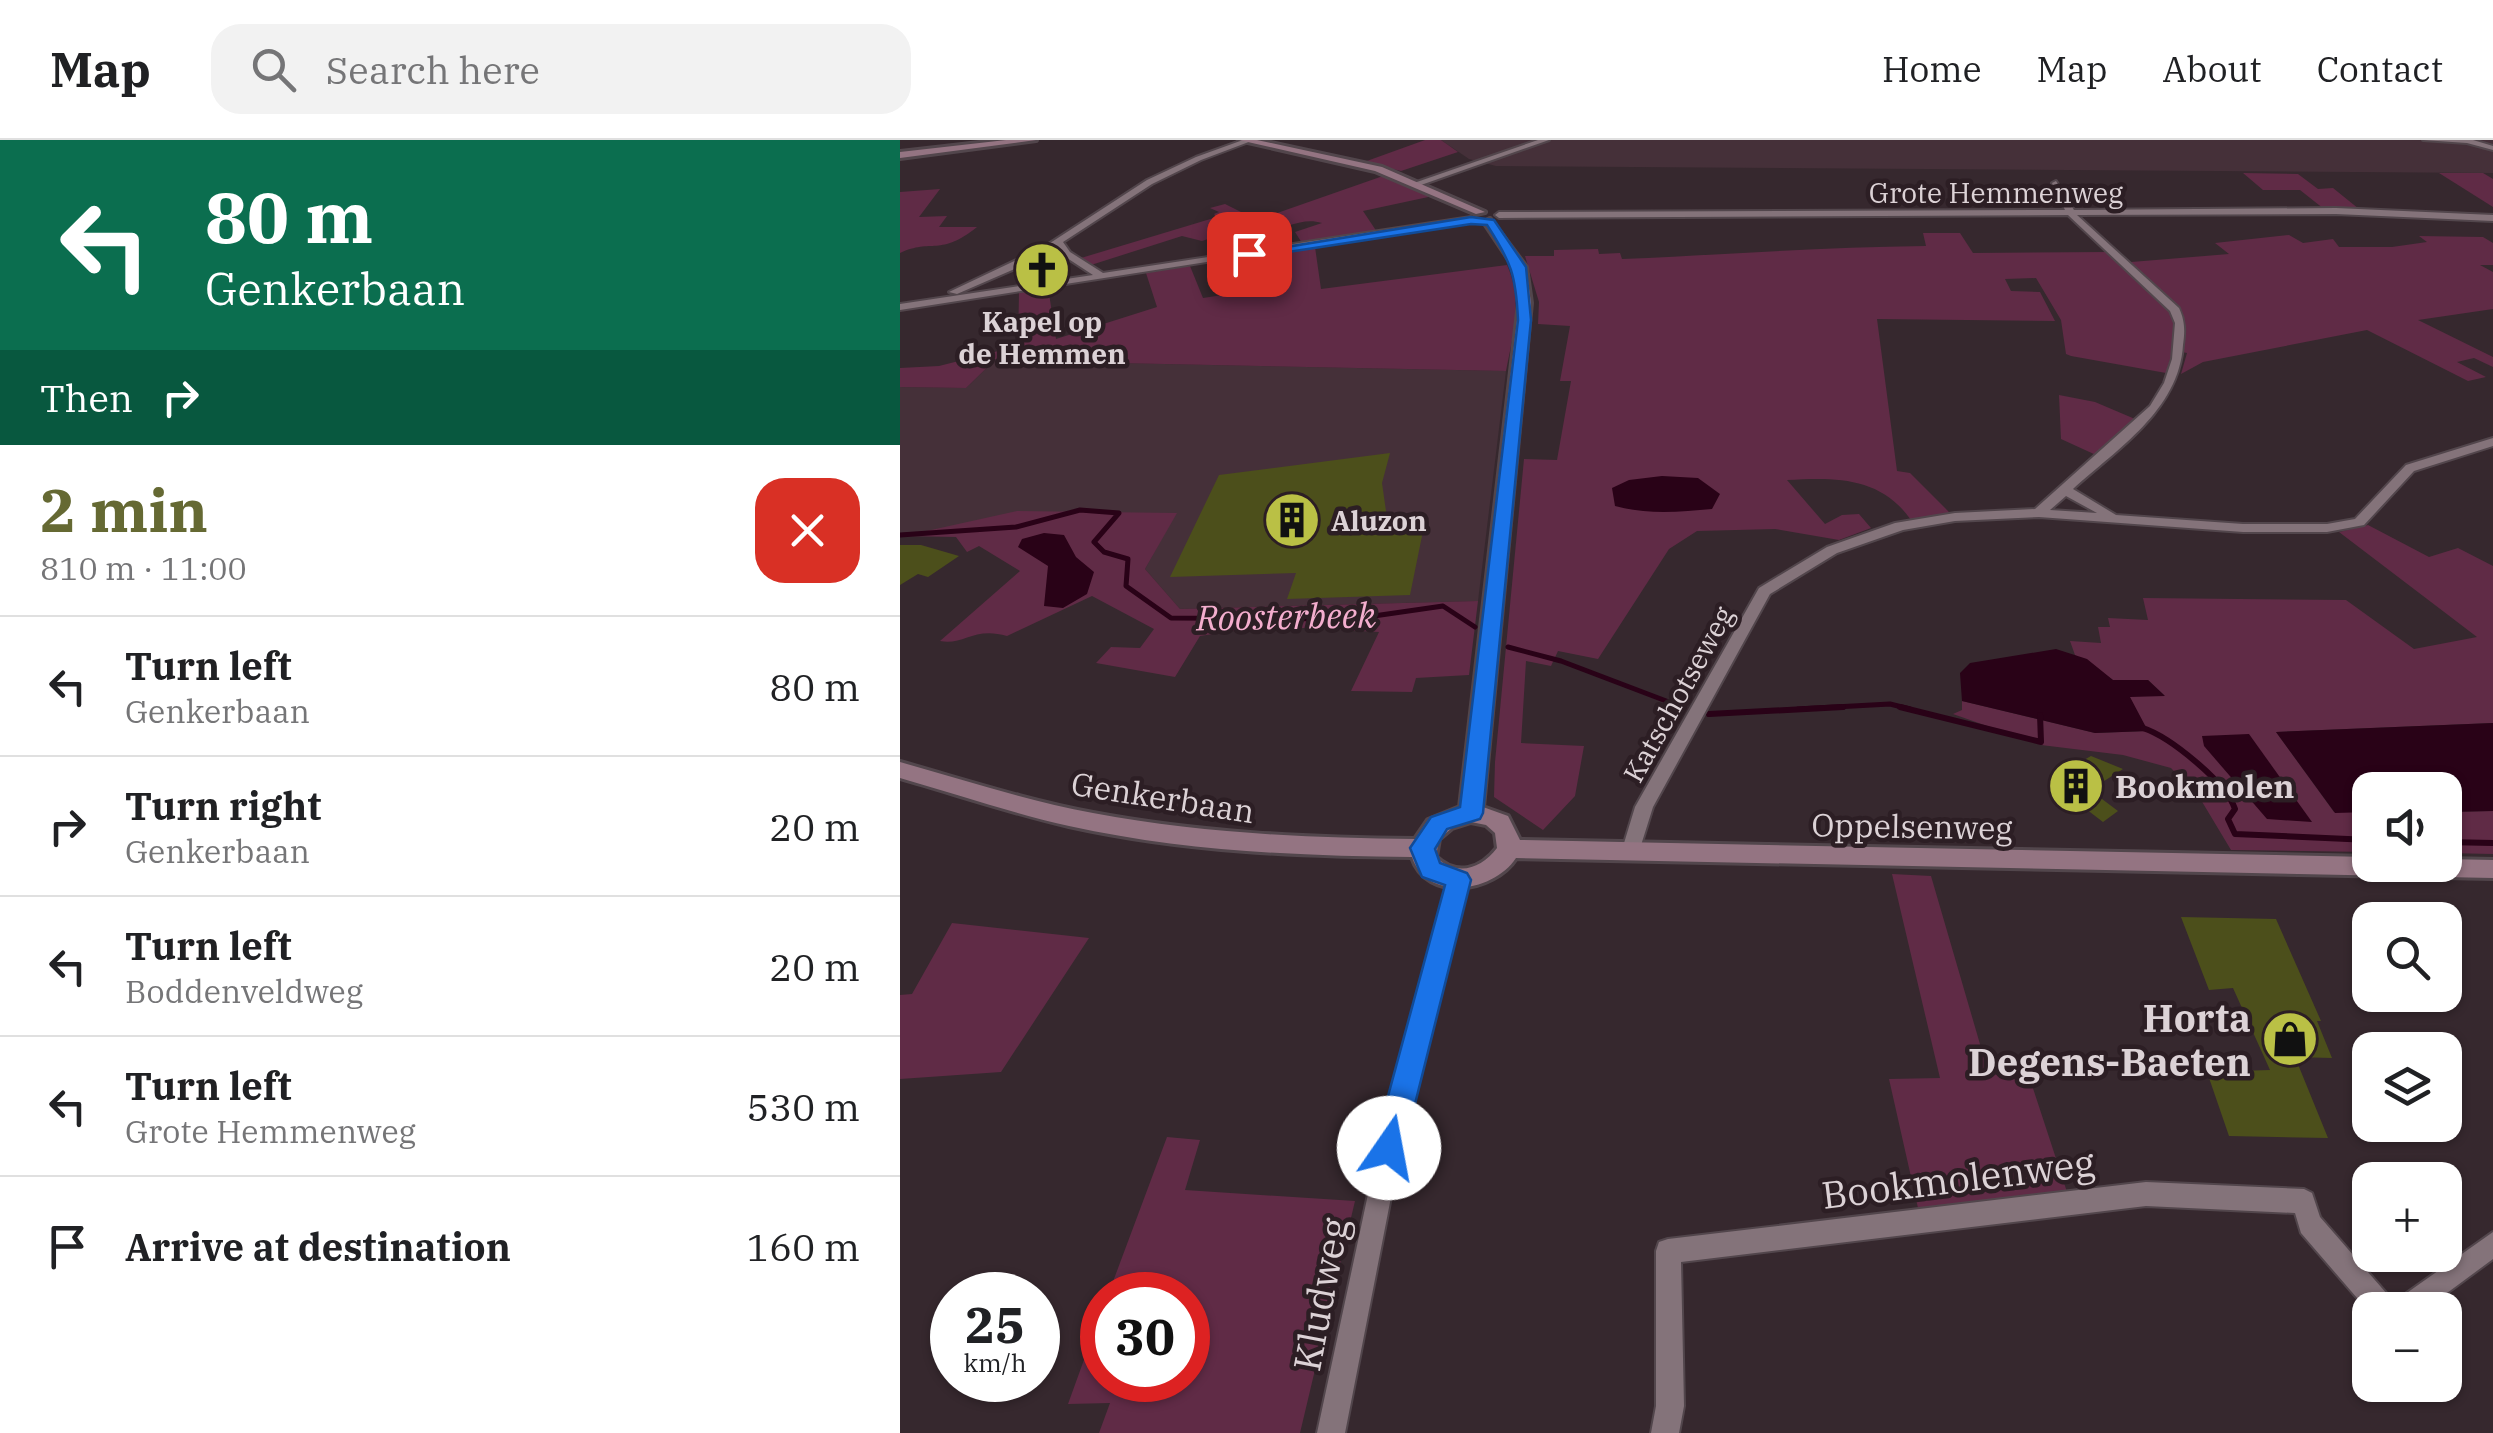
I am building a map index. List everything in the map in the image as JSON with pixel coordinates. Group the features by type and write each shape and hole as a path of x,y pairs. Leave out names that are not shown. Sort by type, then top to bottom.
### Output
{"street":[{"path":"900,155 1031,140"},
{"path":"940,300 1058,241 1083,220 1141,186 1247,140 1344,160 1418,183 1485,217 1520,267 1525,303 1472,813"},
{"path":"1418,183 1545,140"},
{"path":"2427,140 2466,140 2493,148"},
{"path":"2040,513 2154,408 2170,383 2180,323 2160,292 2072,215 2056,183"},
{"name":"Grote Hemmenweg","path":"900,306 1485,217 2336,211 2493,218"},
{"path":"1058,241 1067,254 1102,276"},
{"name":"Katschotseweg","path":"1630,854 1644,807 1740,628 1764,591 1832,550 1900,526 1955,517 2040,513 2243,528 2326,528 2358,522 2410,468 2493,442"},
{"path":"2067,491 2116,519"},
{"name":"Genkerbaan","path":"900,770 1046,812 1156,833 1288,847 1422,848"},
{"path":"1472,813 1502,823 1510,834 1510,849 1485,874 1458,880 1431,870 1422,848 1439,823 1472,813"},
{"name":"Oppelsenweg","path":"1510,849 2493,870"},
{"name":"Kludweg","path":"1331,1433 1396,1110 1458,880"},
{"name":"Bookmolenweg","path":"1665,1433 1670,1406 1668,1251 2146,1194 2304,1201 2310,1224 2369,1292"},
{"path":"2427,1292 2493,1244"}],"shaded area":[{"path":"1425,140 1441,140 1458,152 1401,171 1364,162"},
{"path":"1441,140 2493,140 2493,173 1496,166 1469,159"},
{"path":"2243,173 2298,174 2318,189 2333,188 2359,209 2324,209 2300,190 2263,190"},
{"path":"2439,173 2483,173 2493,179 2493,207"},
{"path":"1383,176 1433,196 1363,211 1377,232 1302,243 1295,232 1322,223 1270,229 1262,228 1266,225 1260,222 1202,241 1182,236 1091,265 1081,258 1217,217 1214,214 1219,212 1210,208 1225,204 1257,220"},
{"path":"940,189 919,217 947,216 939,227 977,227 954,242 900,253 900,192"},
{"path":"1923,233 1960,233 1973,253 2109,252 2119,263 2229,254 2215,243 2289,235 2303,243 2333,239 2339,247 2392,247 2427,242 2419,236 2483,237 2493,243 2493,265 2480,265 2493,272 2493,309 2418,320 2493,357 2493,367 2474,358 2457,362 2486,377 2468,381 2367,330 2203,362 2181,374 2187,353 2173,350 2166,373 2071,356 2066,354 2061,320 2036,278 2005,279 2011,291 2040,292 2055,321 1877,319 1897,471 1910,473 1951,514 1911,520 1886,495 1872,488 1840,480 1787,480 1825,524 1842,515 1859,514 1871,528 1839,540 1775,529 1697,531 1669,549 1598,659 1558,651 1551,666 1526,661 1521,743 1584,746 1575,796 1543,830 1494,797 1524,459 1557,460 1571,381 1560,381 1570,326 1538,324 1539,302 1525,256 1554,256 1554,250 1598,249 1599,254 1620,253 1622,259 1926,246"},
{"path":"1315,247 1321,289 1507,265 1516,304 1506,371 1116,363 1119,357 1002,353 966,388 900,387 900,368 939,366 1018,346 1019,292 1048,287 1056,339 1157,307 1146,273 1190,266 1203,298 1268,288 1269,279 1284,277 1282,252"},
{"path":"1002,353 1120,357 1117,363 1506,371 1478,601 1180,609 1145,569 1176,513 900,533 900,387 966,388"},
{"path":"2059,395 2095,402 2135,419 2096,455 2061,439"},
{"path":"1662,476 1698,478 1720,494 1712,509 1651,512 1615,506 1612,488 1629,480"},
{"path":"1017,511 1177,513 1145,569 1180,609 1478,601 1469,675 1416,678 1412,692 1351,691 1379,632 1264,626 1200,636 1175,677 1096,663 1111,647 1140,648 1154,629 1092,596 1007,636 986,633 940,641 1020,571 979,546 967,552 956,537 904,536"},
{"path":"2368,525 2429,557 2458,548 2493,566 2493,723 2276,732 2334,812 2352,812 2352,852 2231,850 2201,800 2171,768 2123,755 2041,745 1953,714 1962,710 1962,701 2095,733 2147,731 2129,696 2164,695 2148,680 2113,680 2075,655 2070,641 2101,643 2098,627 2110,627 2108,618 2148,620 2143,598 2346,600 2414,649 2477,637 2339,532"},
{"path":"1044,533 1064,535 1076,557 1094,572 1087,594 1063,608 1044,606 1048,566 1018,547 1022,539"},
{"path":"2056,649 2087,659 2113,680 2148,680 2165,696 2130,697 2148,731 2095,733 1962,701 1960,673 1970,663"},
{"path":"2493,723 2493,811 2462,812 2462,772 2352,772 2352,813 2335,813 2276,732"},
{"path":"2249,734 2312,822 2267,819 2204,746 2202,736"},
{"path":"2493,811 2493,854 2462,853 2462,812"},
{"path":"1892,874 1931,876 1989,1075 2028,1073 2067,1192 1918,1208 1889,1079 1940,1078"},
{"path":"952,923 1089,938 1001,1072 900,1079 900,995 912,994"},
{"path":"1167,1137 1200,1140 1185,1190 1355,1201 1300,1433 1099,1433 1110,1403 1068,1404 1080,1371 1080,1402 1210,1402 1210,1272 1117,1272"}],"building":[{"name":"Aluzon","path":"1390,453 1382,483 1389,532 1423,531 1410,595 1287,599 1296,573 1170,577 1219,475"},
{"path":"900,545 921,545 959,556 928,577 918,574 900,585"},
{"name":"Bookmolen","path":"2091,756 2123,769 2090,790 2118,811 2103,822 2048,780"},
{"name":"Horta Degens-Baeten","path":"2181,917 2276,919 2321,1021 2317,1021 2332,1058 2295,1057 2328,1138 2229,1136 2207,1072 2270,1070 2233,988 2209,990"}],"waterway":[{"name":"Roosterbeek","path":"900,535 1016,527 1080,510 1119,513 1094,542 1104,552 1128,559 1126,586 1171,618 1353,619 1443,606 1475,627"},
{"name":"Roosterbeek","path":"1508,647 1561,661 1682,707"},
{"name":"Roosterbeek","path":"1798,709 1890,704 1910,709"},
{"name":"Roosterbeek","path":"1709,714 1843,707"},
{"name":"Roosterbeek","path":"1900,707 2041,742 2040,715"},
{"name":"Roosterbeek","path":"2143,728 2182,750 2221,786 2235,809 2228,819 2235,834 2352,839"},
{"name":"Roosterbeek","path":"2462,842 2493,843"}],"place":[{"name":"Kapel op de Hemmen","path":"1042,270"},
{"name":"Aluzon","path":"1292,520"},
{"name":"Bookmolen","path":"2076,786"},
{"name":"Horta Degens-Baeten","path":"2290,1039"}],"route":[{"path":"1249,254 1471,220 1490,222 1520,267 1523,284 1524,320 1472,813 1439,823 1422,848 1431,870 1458,880 1389,1148"}]}
